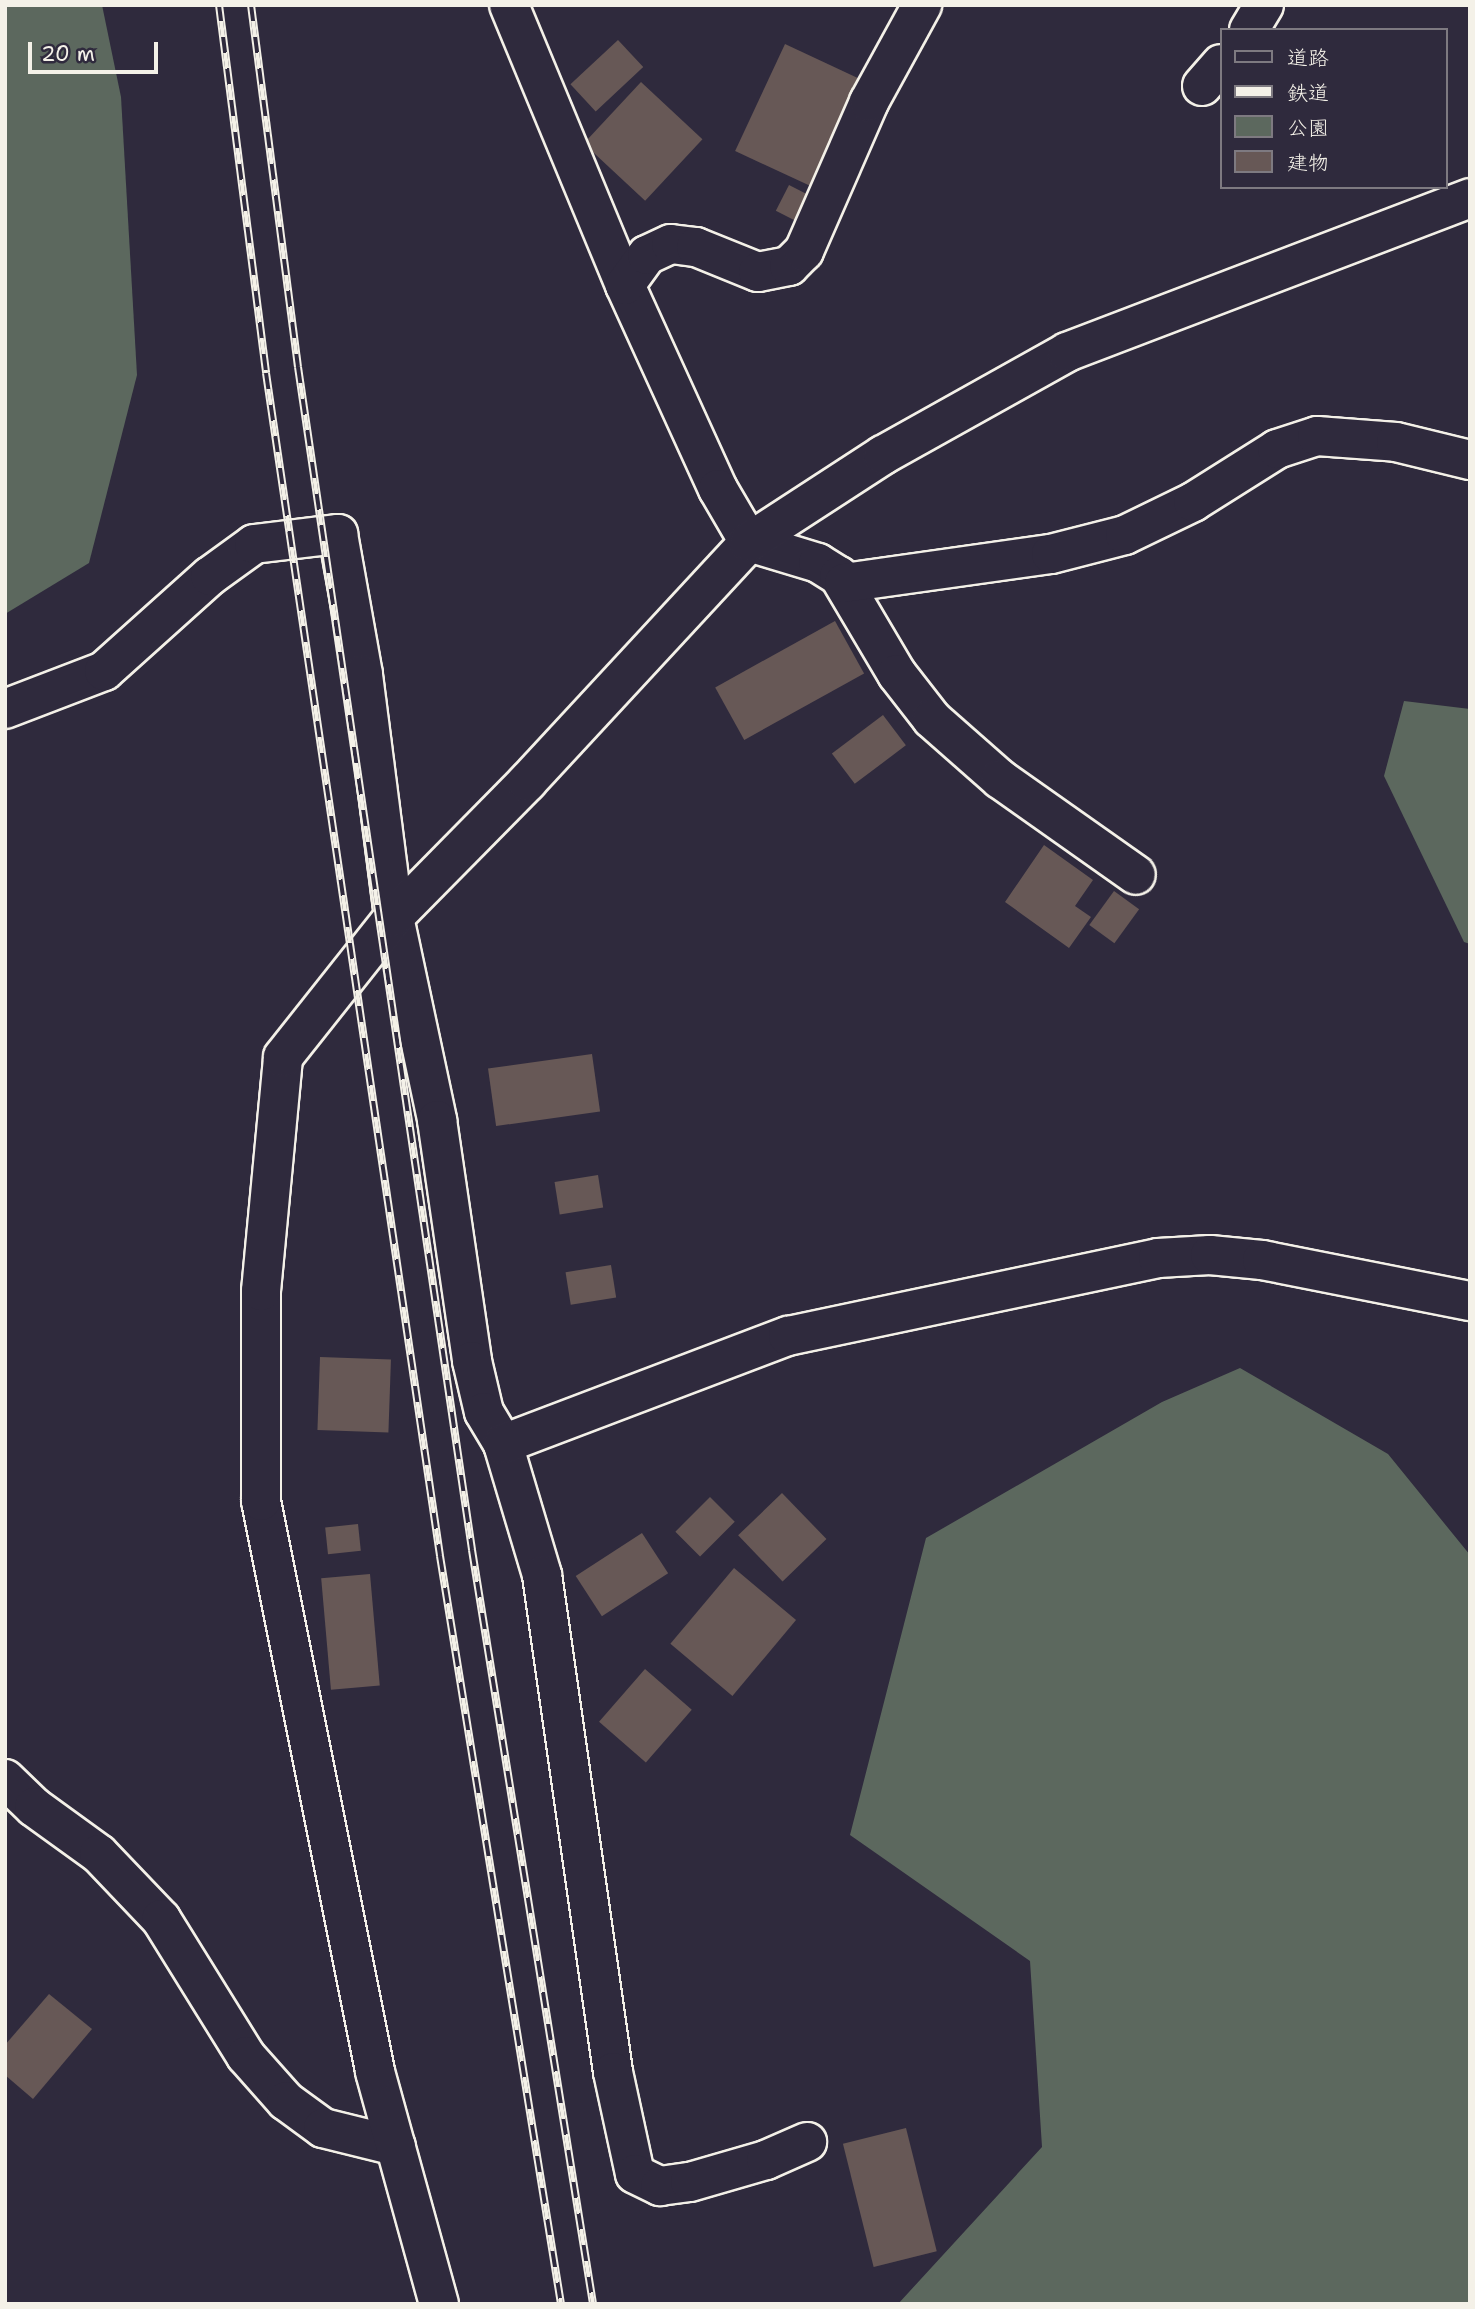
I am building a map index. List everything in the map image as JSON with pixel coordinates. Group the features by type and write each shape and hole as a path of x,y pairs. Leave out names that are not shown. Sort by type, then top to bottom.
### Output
{"street":[{"path":"509,5 625,285 718,489 749,542 818,563 844,583 897,674 932,719 1000,779 1136,875"},
{"path":"625,285 647,255 671,244 696,247 758,272 789,265 804,251 869,102 922,5"},
{"path":"1250,28 1264,5"},
{"path":"439,2304 375,2071 261,1502 261,1292 283,1057 394,917 527,782 749,542 883,455 1067,352 1470,198"},
{"path":"844,583 1051,554 1125,535 1193,502 1277,449 1317,436 1396,442 1470,460"},
{"path":"5,709 104,671 210,576 254,544 338,534 363,675 394,917 438,1120 474,1375 484,1412 503,1444 542,1575 613,2072 635,2174 660,2186 690,2182 766,2160 807,2142"},
{"path":"503,1444 788,1336 1158,1258 1210,1255 1262,1260 1470,1301"},
{"path":"5,1779 34,1807 99,1854 161,1919 247,2056 286,2101 323,2128 396,2146"}],"green space":[{"path":"5,5 102,5 121,97 137,375 89,563 5,614"},
{"path":"1404,701 1470,709 1470,944 1464,942 1384,776"},
{"path":"1240,1368 1388,1454 1470,1555 1470,2304 898,2304 1042,2147 1030,1961 850,1835 926,1538 1162,1402"}],"building":[{"path":"618,40 643,67 596,111 570,84"},
{"path":"785,44 859,79 809,186 735,151"},
{"path":"641,82 702,139 645,201 584,143"},
{"path":"789,185 809,195 795,221 776,211"},
{"path":"835,621 864,673 744,740 715,687"},
{"path":"883,715 906,745 855,784 832,754"},
{"path":"1044,845 1093,880 1075,906 1091,917 1069,948 1005,902"},
{"path":"1114,891 1139,909 1114,943 1089,925"},
{"path":"592,1054 600,1111 496,1126 488,1069"},
{"path":"598,1175 603,1208 560,1214 555,1182"},
{"path":"611,1265 616,1298 571,1305 566,1272"},
{"path":"320,1357 391,1359 388,1432 317,1430"},
{"path":"782,1493 826,1539 783,1581 738,1535"},
{"path":"710,1497 735,1522 700,1556 675,1532"},
{"path":"358,1524 361,1551 328,1554 325,1527"},
{"path":"642,1533 668,1573 602,1616 576,1576"},
{"path":"734,1568 796,1620 732,1696 670,1644"},
{"path":"370,1574 380,1686 331,1690 321,1578"},
{"path":"645,1669 692,1710 646,1763 599,1722"},
{"path":"49,1994 92,2029 33,2099 5,2075 5,2045"},
{"path":"906,2128 937,2251 874,2267 843,2144"}],"railway":[{"path":"219,5 266,373 440,1556 561,2304"},
{"path":"251,5 298,367 472,1550 593,2304"}]}
